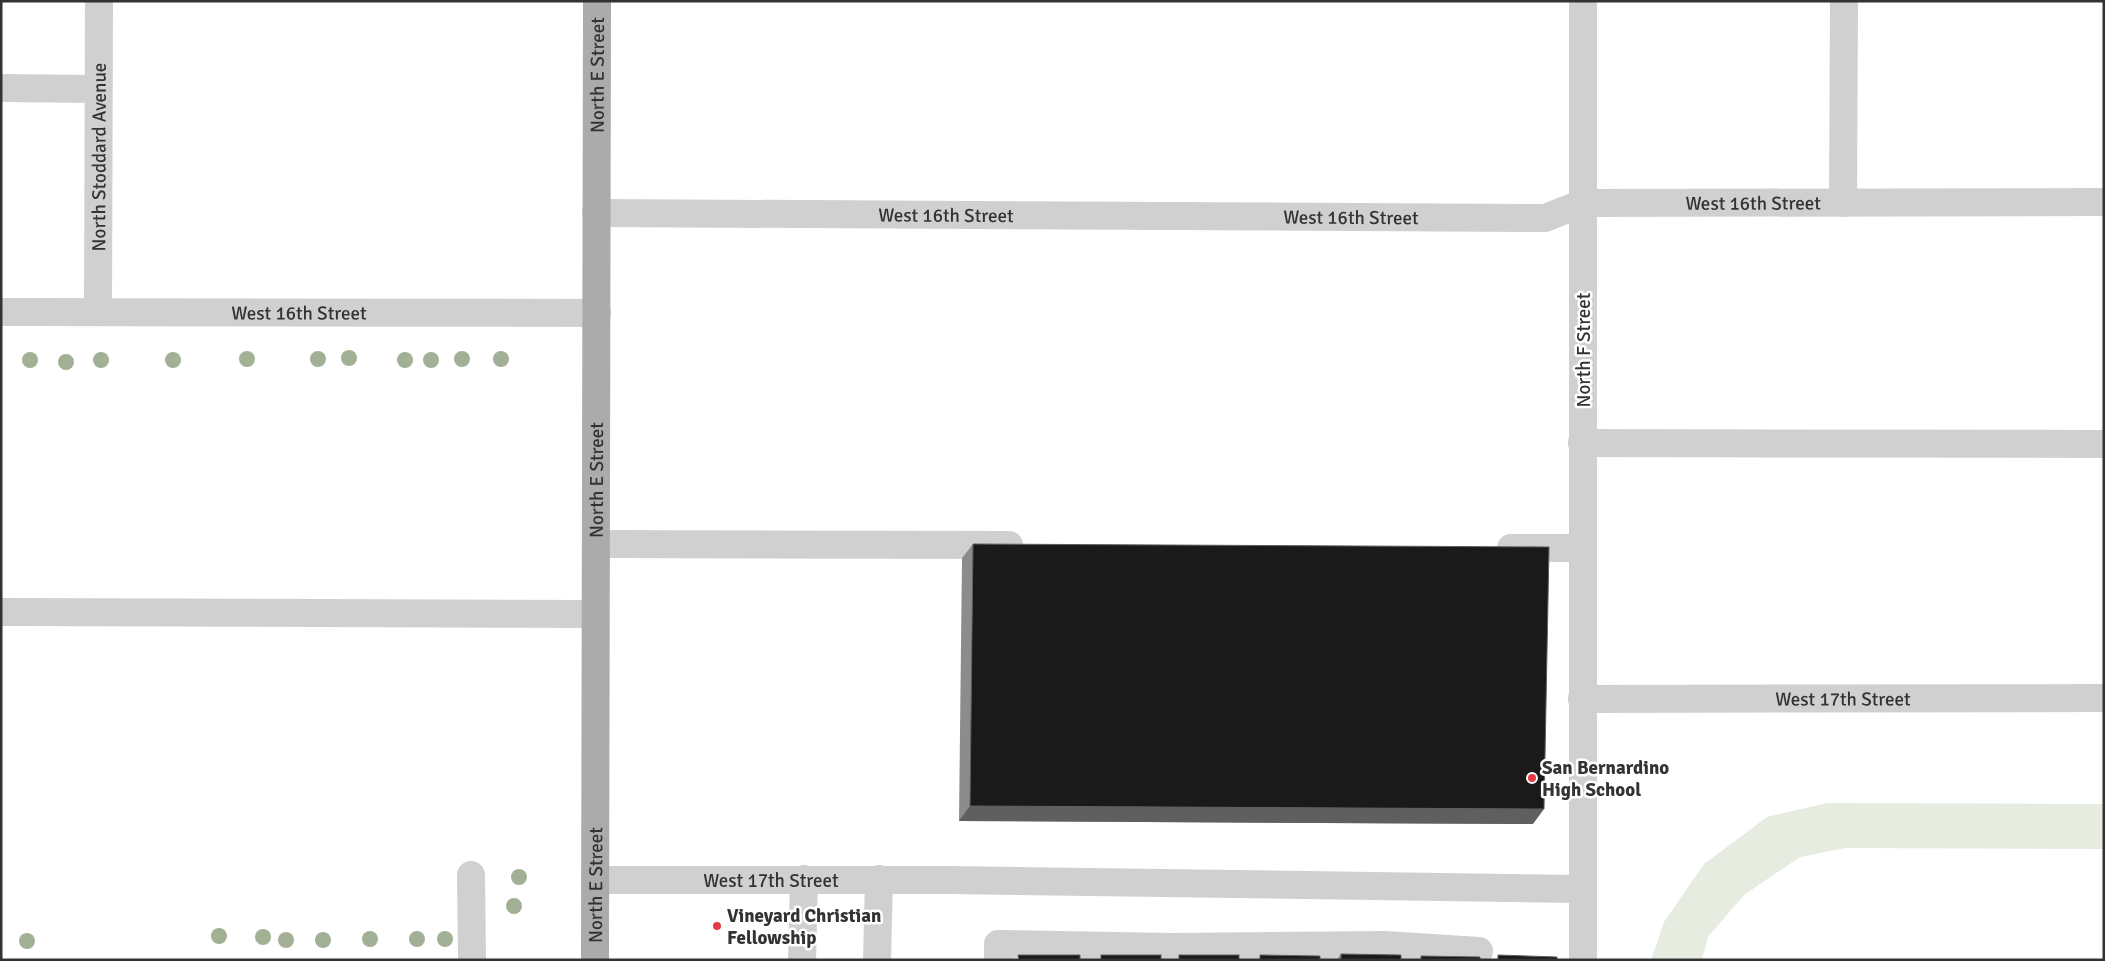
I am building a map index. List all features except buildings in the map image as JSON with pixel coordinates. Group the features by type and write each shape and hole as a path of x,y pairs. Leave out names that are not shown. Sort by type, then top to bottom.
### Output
{"main road":[{"name":"North E Street","path":"595,960 596,1"}],"street":[{"name":"North Stoddard Avenue","path":"98,312 99,1"},
{"name":"North F Street","path":"1583,1 1583,960"},
{"path":"1843,203 1844,1"},
{"path":"1,88 98,89"},
{"name":"West 16th Street","path":"596,213 1545,218 1583,203 2104,202"},
{"name":"West 16th Street","path":"1,312 597,313"},
{"path":"1582,442 2104,444"},
{"path":"596,544 1036,546"},
{"path":"1485,548 1582,548"},
{"path":"1,612 596,614"},
{"name":"West 17th Street","path":"1582,699 2104,698"},
{"path":"471,874 472,960"},
{"path":"802,960 804,879"},
{"path":"877,960 878,879"},
{"name":"West 17th Street","path":"595,880 878,879 1583,889"},
{"path":"998,952 1325,953 1385,946 1479,951"}],"shaded area":[{"path":"1827,803 2104,804 2104,849 1845,848 1800,857 1744,895 1708,937 1702,960 1651,960 1664,922 1704,864 1767,817"}],"place":[{"name":"San Bernardino High School","path":"1532,778"},
{"name":"Vineyard Christian Fellowship","path":"717,926"}]}
